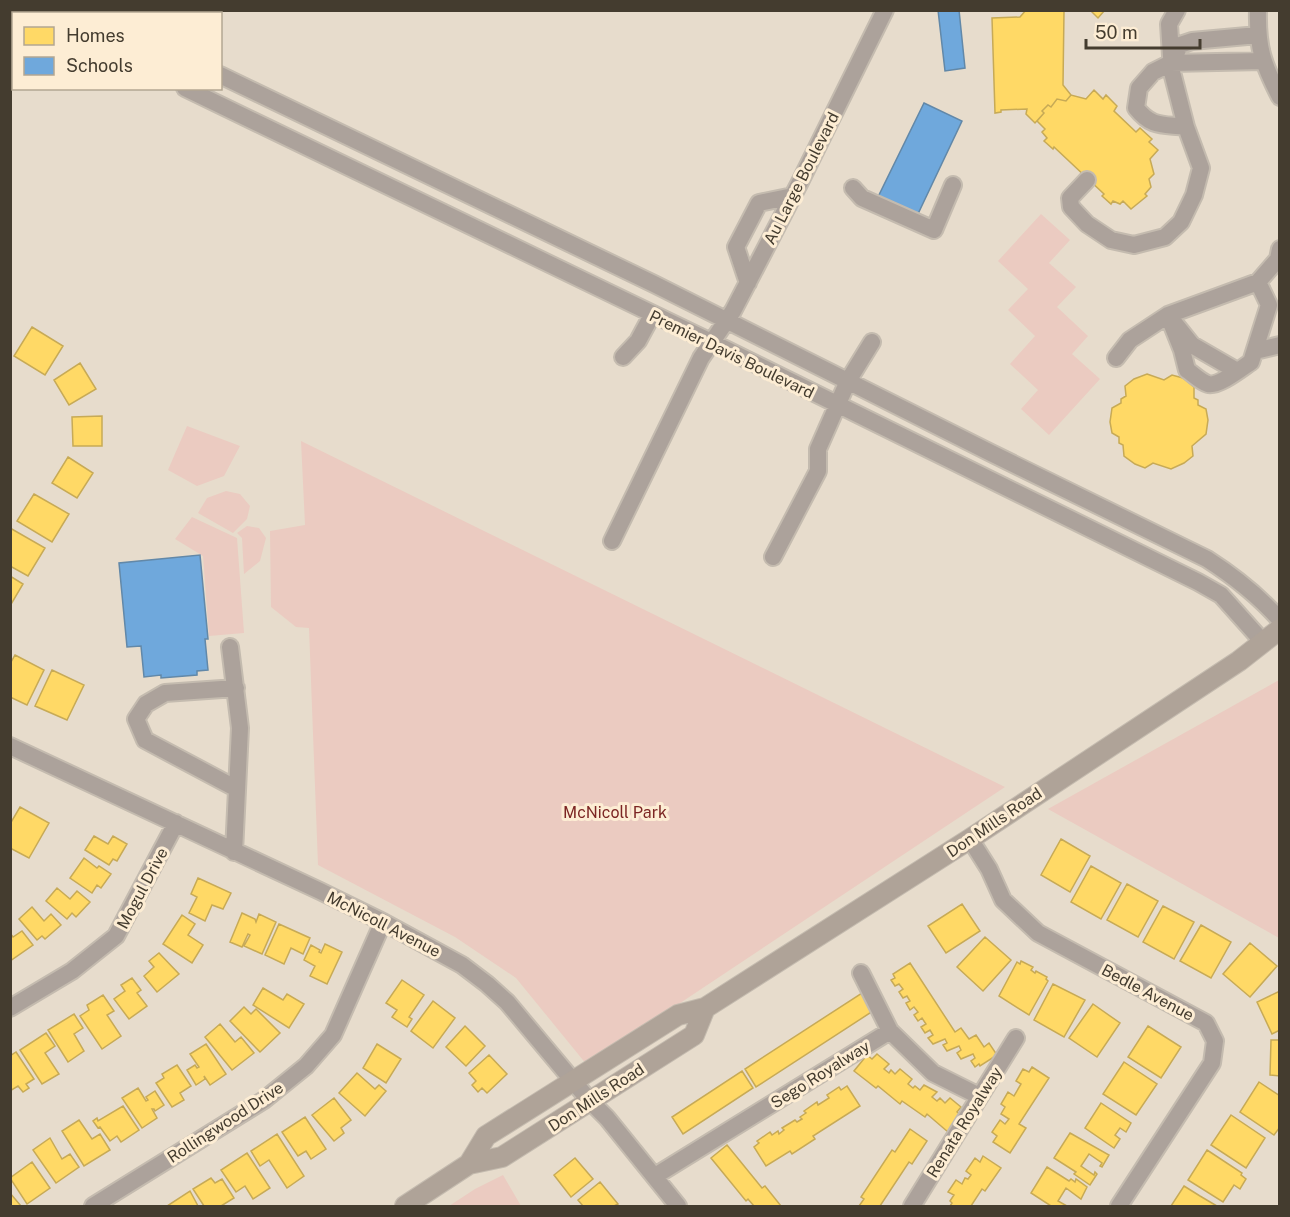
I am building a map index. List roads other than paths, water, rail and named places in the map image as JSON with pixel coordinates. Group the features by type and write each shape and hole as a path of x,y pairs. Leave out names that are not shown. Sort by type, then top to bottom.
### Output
{"main road":[{"name":"Don Mills Road","path":"469,1164 486,1136 678,1015 705,1008 970,839 1239,661 1280,629"},
{"name":"Don Mills Road","path":"405,1206 469,1164 502,1157 694,1035 705,1008"}],"street":[{"name":"Au Large Boulevard","path":"612,542 711,342 728,321 748,283 885,10"},
{"path":"1087,180 1070,198 1071,207 1087,224 1111,240 1134,245 1166,237 1181,222 1194,195 1201,168 1186,127 1172,72 1169,24 1177,10"},
{"path":"1258,10 1258,35 1263,61 1280,97"},
{"path":"1172,63 1180,45 1192,41 1258,35"},
{"path":"1186,127 1155,124 1145,119 1136,108 1139,87 1153,72 1172,63 1263,61"},
{"name":"Premier Davis Boulevard","path":"222,76 728,321 1207,559 1240,580 1280,620"},
{"name":"Premier Davis Boulevard","path":"189,90 711,342 1221,595 1263,642"},
{"path":"853,188 862,198 934,230 953,185"},
{"path":"748,283 736,247 745,229 759,203 793,196"},
{"path":"1116,358 1130,340 1168,315 1258,282 1279,256"},
{"path":"1168,315 1182,350 1187,370 1207,384 1216,384 1251,362 1274,308 1258,282"},
{"path":"623,357 638,341 652,315"},
{"path":"1168,315 1192,345 1237,371"},
{"path":"773,557 818,471 818,449 848,381 872,342"},
{"path":"1255,351 1280,345"},
{"path":"231,647 240,728 234,852"},
{"path":"236,688 165,693 146,704 136,719 145,740 237,789"},
{"name":"McNicoll Avenue","path":"10,746 383,922 462,965 507,1002 589,1100 607,1118 678,1206"},
{"name":"Mogul Drive","path":"10,1008 72,971 116,936 176,823"},
{"name":"Bedle Avenue","path":"970,839 989,869 1003,900 1038,933 1206,1023 1215,1041 1212,1063 1119,1206"},
{"name":"Rollingwood Drive","path":"93,1206 264,1100 306,1066 333,1035 383,922"},
{"path":"861,973 890,1030 933,1072 979,1096"},
{"name":"Sego Royalway","path":"655,1176 890,1030"},
{"name":"Renata Royalway","path":"912,1206 1016,1038"}],"park label":[{"name":"McNicoll Park","path":"615,812"}]}
